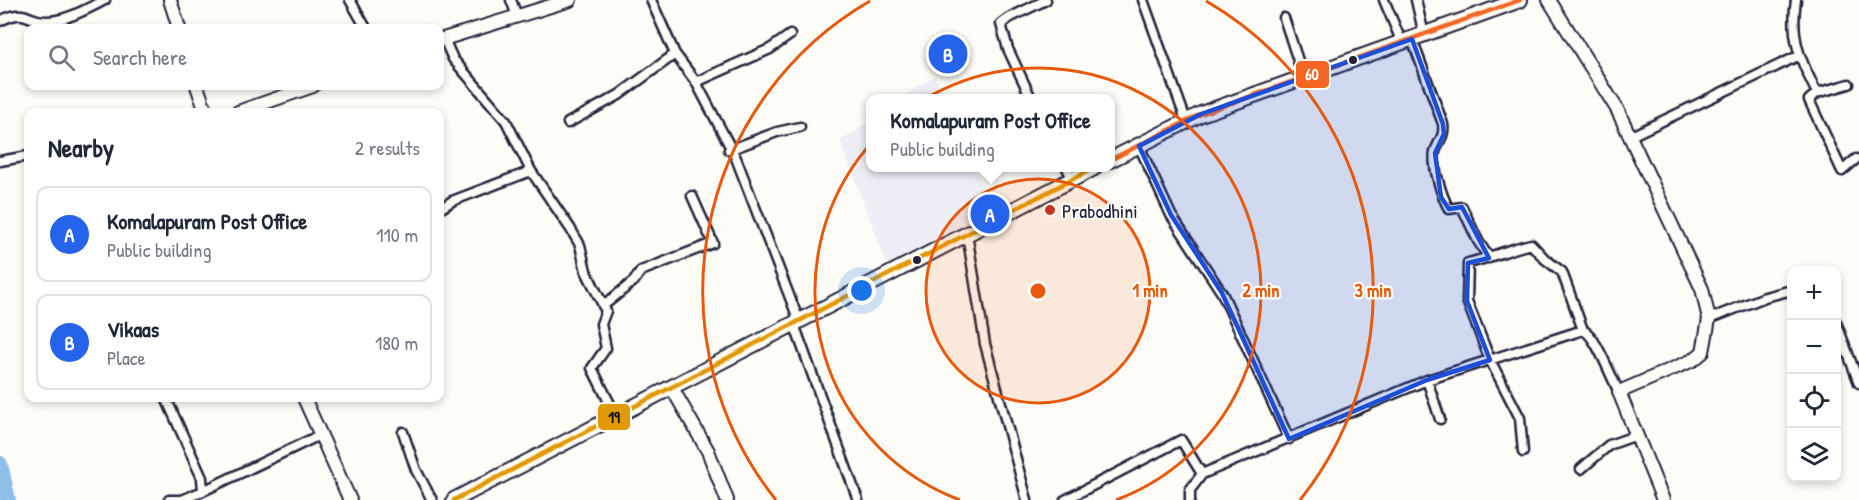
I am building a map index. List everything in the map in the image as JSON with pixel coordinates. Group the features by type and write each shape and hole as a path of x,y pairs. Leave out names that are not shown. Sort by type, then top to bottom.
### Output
{"main road":[{"path":"170,0 178,24"},
{"path":"444,39 570,0"},
{"path":"1115,158 1201,114 1520,0"},
{"path":"1549,0 1617,109 1631,136 1688,256 1702,289 1709,319 1703,352 1693,360 1619,392 1663,500"},
{"path":"198,90 205,108"},
{"path":"250,108 301,90"},
{"path":"454,500 967,234 1069,173"},
{"path":"672,388 708,451 727,500"},
{"path":"306,402 350,500"}],"street":[{"path":"0,21 11,15 26,14 47,22 82,12 105,0"},
{"path":"350,0 364,24"},
{"path":"511,0 517,16"},
{"path":"651,0 675,54 696,82 729,150 736,158 858,500"},
{"path":"1143,0 1187,123"},
{"path":"1384,0 1413,39 1443,124 1444,134 1435,153 1441,196 1449,208 1462,207 1478,241 1490,258"},
{"path":"1413,39 1416,0"},
{"path":"1797,0 1793,18 1798,56 1817,93"},
{"path":"1029,94 1008,49 1001,24 1043,1"},
{"path":"1284,18 1304,78"},
{"path":"696,82 770,49 790,35"},
{"path":"444,43 453,58 506,121 531,171 580,245 586,270 606,310 601,324 606,348 592,368 616,416"},
{"path":"568,123 619,95 675,54"},
{"path":"1631,136 1798,56"},
{"path":"1849,84 1817,93 1809,100 1842,171 1856,159"},
{"path":"729,150 777,132 800,127"},
{"path":"1139,146 1171,215 1222,293 1289,439"},
{"path":"0,161 24,157"},
{"path":"444,206 452,201 531,171"},
{"path":"603,306 634,281 641,271 713,243 692,196"},
{"path":"967,234 985,344 1027,500"},
{"path":"1523,452 1520,418 1490,360 1467,301 1468,263 1531,244 1562,272 1583,330"},
{"path":"1709,319 1765,297 1787,291"},
{"path":"1190,500 1190,490 1202,474 1427,380 1583,330 1588,332 1619,392"},
{"path":"1841,335 1859,383"},
{"path":"1427,380 1440,419"},
{"path":"168,402 202,478 203,491"},
{"path":"403,432 416,470 432,500"},
{"path":"169,500 182,500 203,491 320,435"},
{"path":"1581,469 1610,445 1637,435"},
{"path":"1065,500 1181,440 1202,474"}],"highlighted area":[{"path":"1412,39 1443,124 1444,134 1435,153 1441,197 1449,209 1462,207 1489,258 1468,263 1467,301 1490,360 1427,380 1289,439 1222,293 1171,215 1139,146 1201,114"}],"shaded area":[{"path":"935,75 943,94 908,94"},
{"path":"866,124 866,172 976,172 994,215 889,269 840,141"}],"waterway":[{"path":"0,464 8,500"}],"transit line":[{"name":"60","path":"1115,157 1201,114 1520,0"},
{"name":"19","path":"454,500 1086,172"}],"place":[{"name":"Vikaas","path":"948,54"},
{"name":"Prabodhini","path":"1050,210"},
{"name":"Komalapuram Post Office","path":"990,214"}]}
